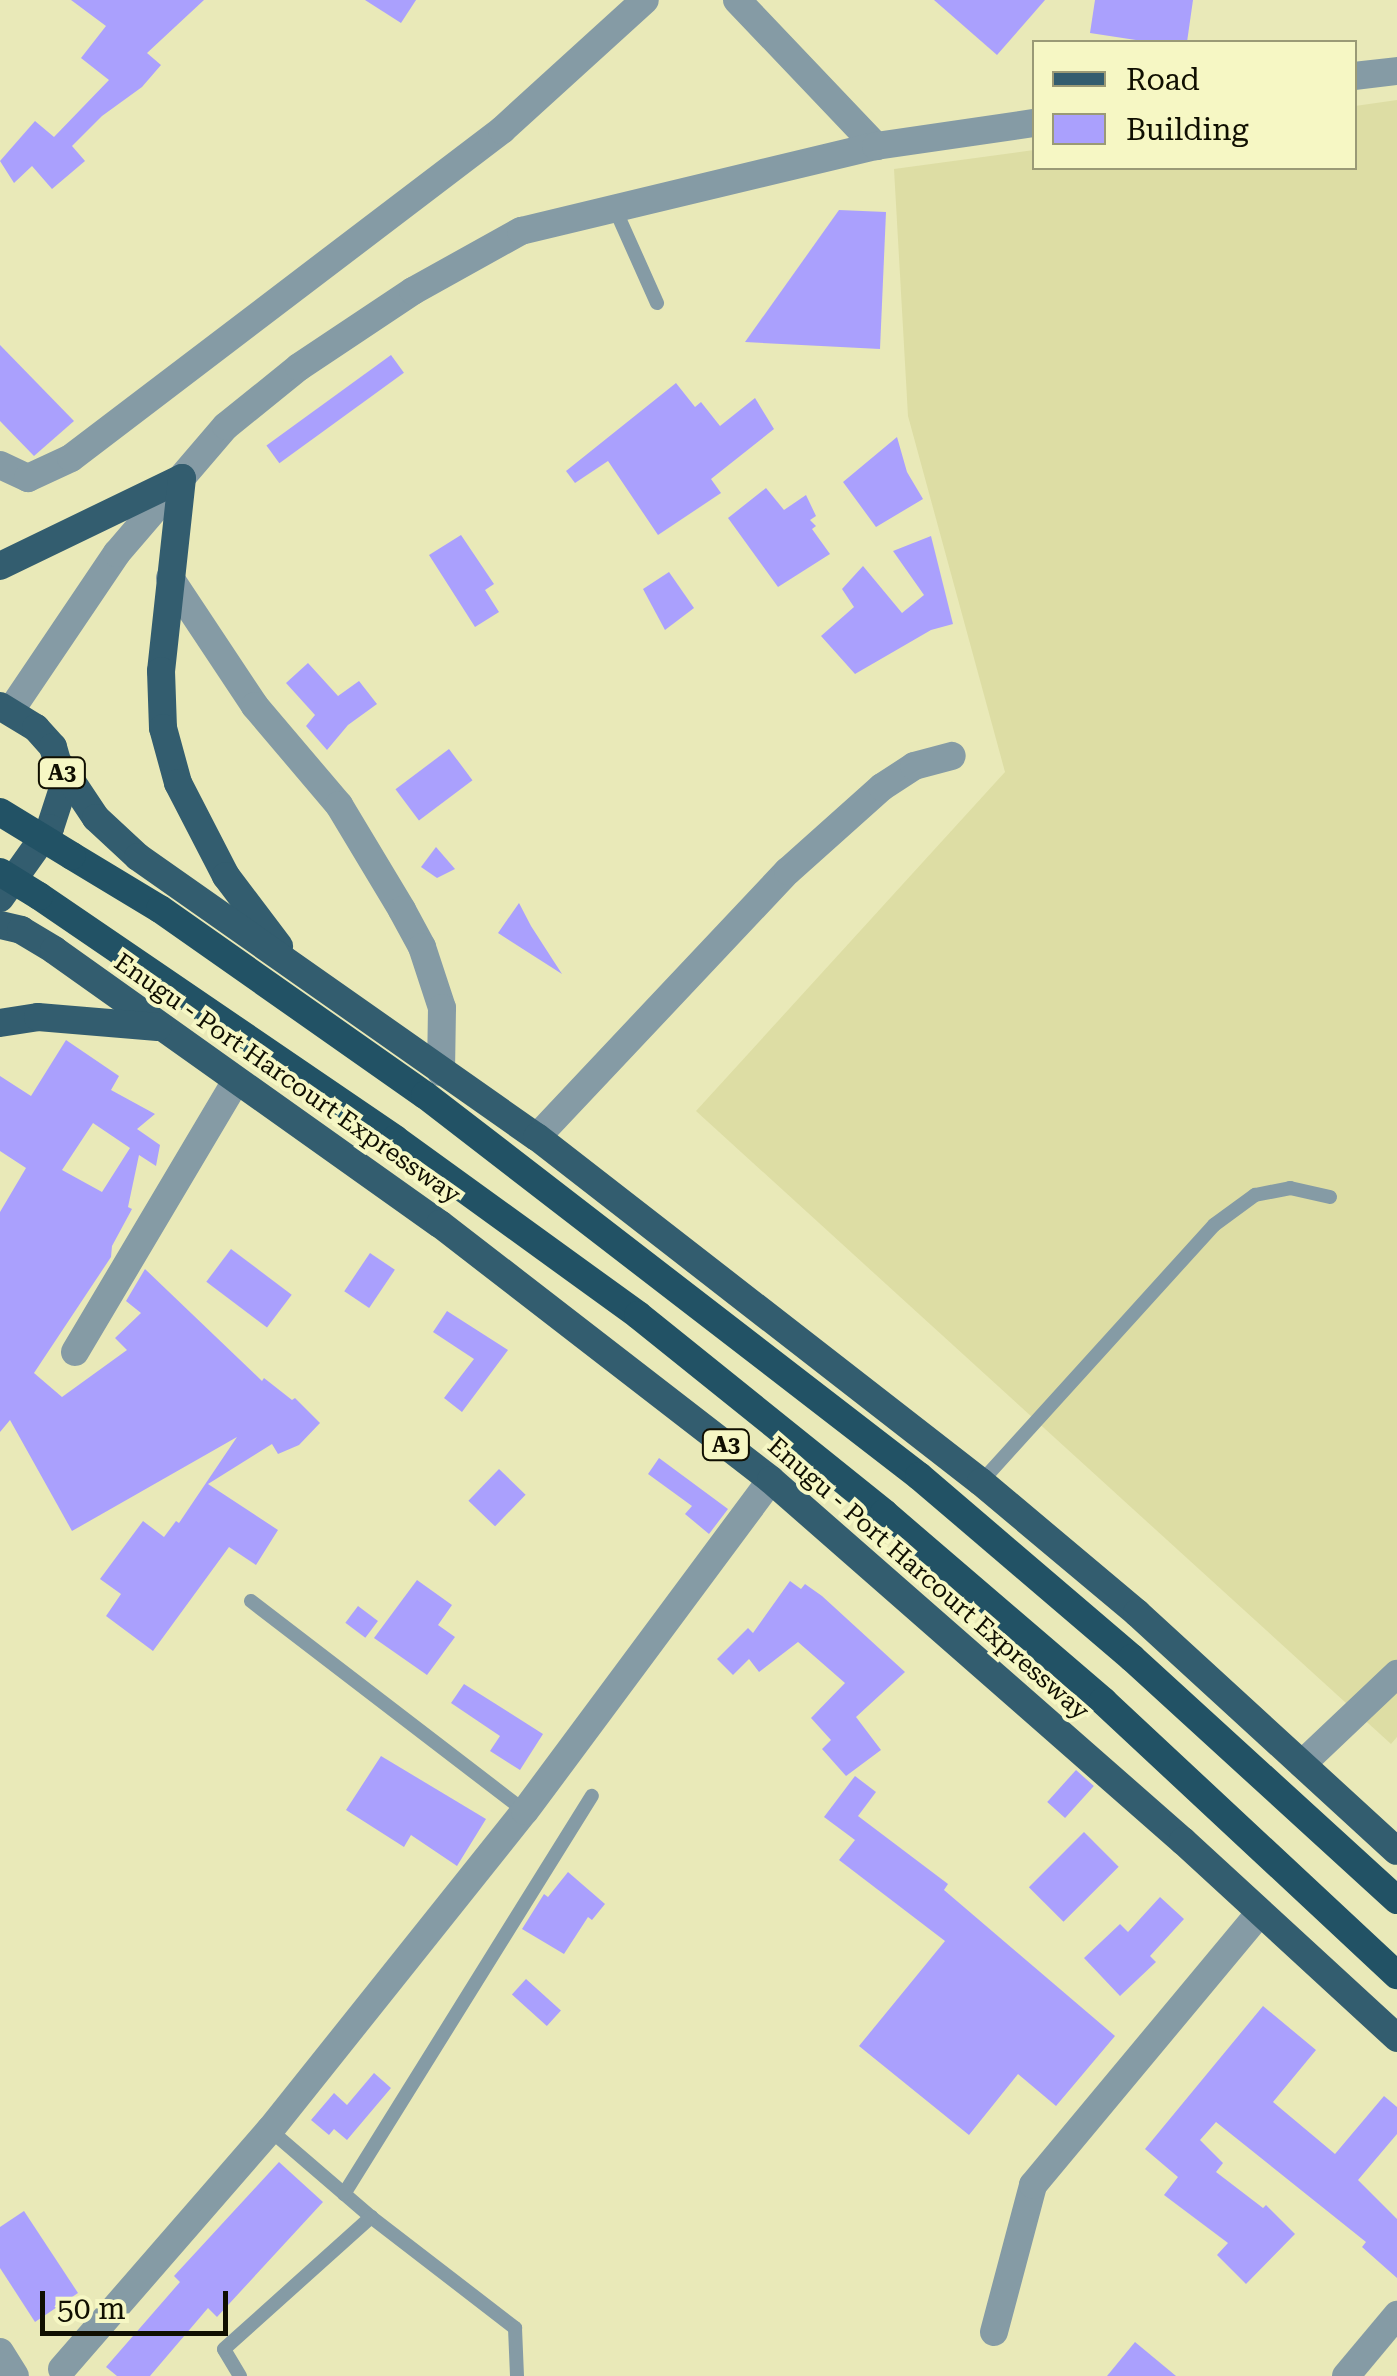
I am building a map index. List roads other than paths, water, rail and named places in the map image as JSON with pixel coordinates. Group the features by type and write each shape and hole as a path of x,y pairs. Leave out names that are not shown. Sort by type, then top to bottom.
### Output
{"highway":[{"path":"0,812 160,909 425,1096 919,1476 1132,1658 1397,1900"},
{"name":"Enugu - Port Harcourt Expressway","path":"0,872 396,1139 638,1315 798,1443 1104,1701 1397,1975"},
{"path":"798,1443 826,1404"}],"main road":[{"path":"0,566 182,478"},
{"path":"182,478 161,671 163,728 178,784 226,876 294,967"},
{"name":"A3","path":"6,708 36,728 83,802 121,843 537,1137 980,1482 1137,1613 1397,1851"},
{"name":"A3","path":"0,898 50,828 61,802 62,767"},
{"name":"Enugu - Port Harcourt Expressway","path":"0,924 21,930 54,950 440,1224 770,1480 1397,2038"},
{"path":"0,1023 38,1017 160,1028"}],"street":[{"path":"0,466 28,478 70,458 502,130 645,0"},
{"path":"737,0 876,146"},
{"path":"1357,76 1397,71"},
{"path":"6,708 117,553 226,426 299,367 413,291 521,231 876,146 1032,123"},
{"path":"170,578 255,706 339,805 402,910 422,947 442,1008 441,1072"},
{"path":"537,1137 788,871 882,787 914,766 952,756"},
{"path":"74,1352 236,1081"},
{"path":"62,2369 270,2130 525,1811 770,1480"},
{"path":"1302,1764 1397,1674"},
{"path":"994,2332 1034,2185 1260,1913"},
{"path":"1346,2376 1397,2315"},
{"path":"0,2352 16,2376"}],"lane":[{"path":"615,209 657,304"},
{"path":"980,1482 1214,1225 1256,1195 1290,1188 1330,1197"},
{"path":"251,1601 525,1811"},
{"path":"344,2194 592,1796"},
{"path":"270,2130 370,2216 515,2328 517,2376"},
{"path":"240,2376 224,2348 370,2216"}]}
